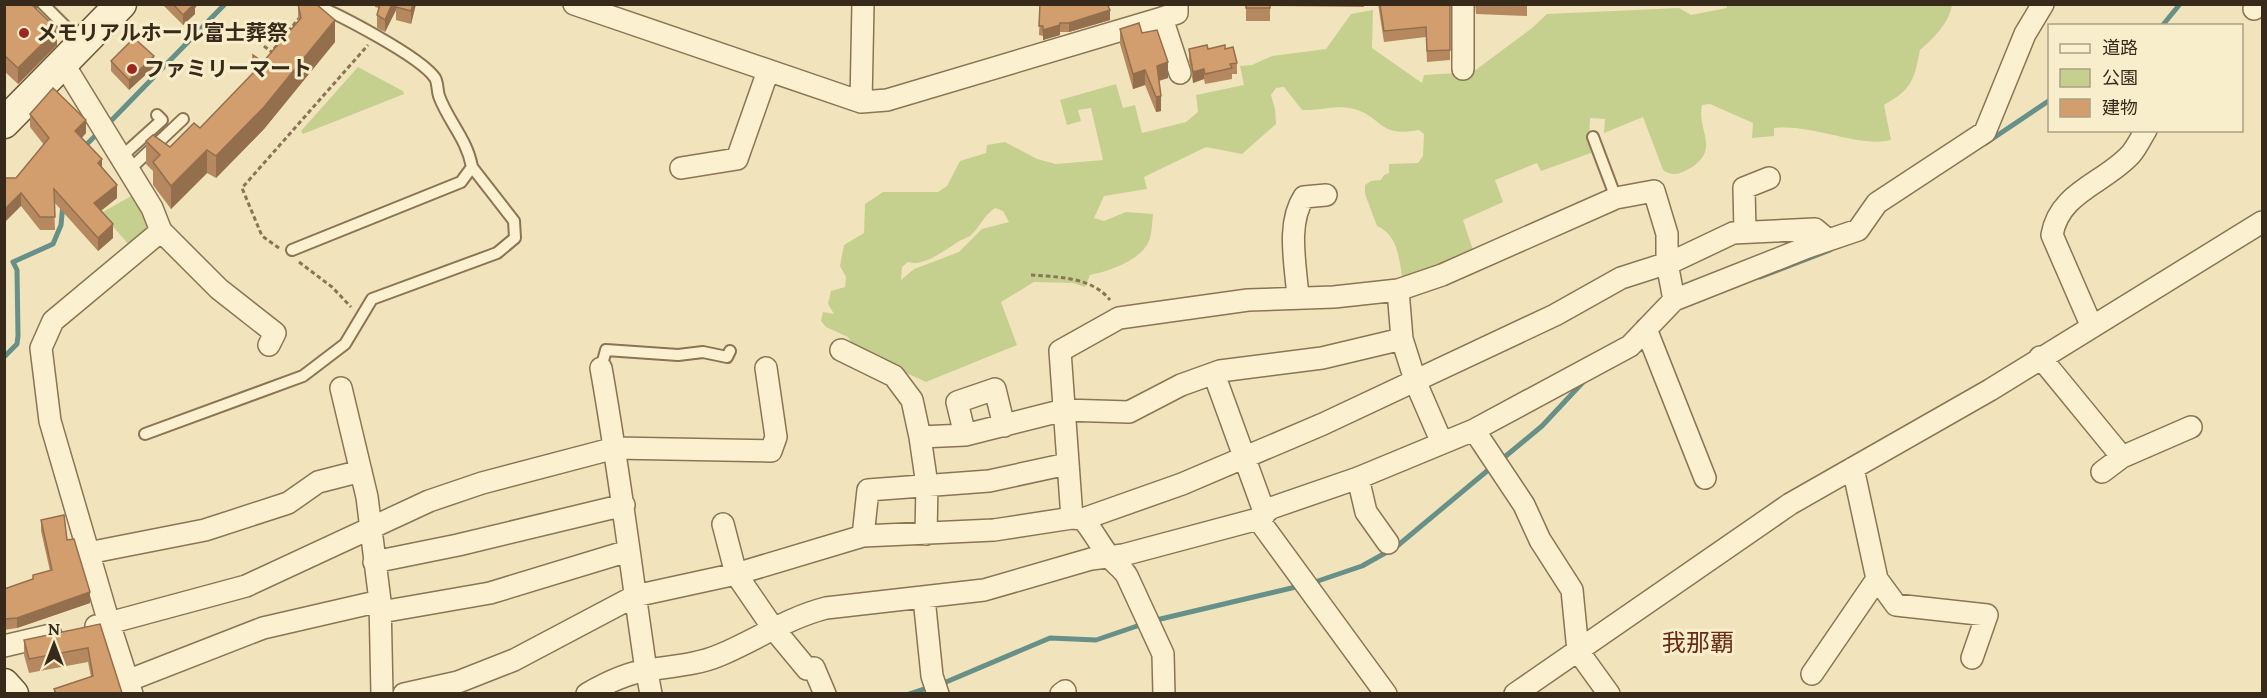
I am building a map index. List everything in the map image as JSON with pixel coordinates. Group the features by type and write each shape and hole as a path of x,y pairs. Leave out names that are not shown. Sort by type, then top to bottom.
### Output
{"main road":[{"path":"4,123 120,4"},
{"path":"4,684 13,693"}],"street":[{"path":"574,4 861,102 887,100 1169,11 1180,73"},
{"path":"861,102 863,4"},
{"path":"1463,4 1463,69"},
{"path":"587,693 622,676 648,680 689,664 719,656 773,628 826,608 984,590 1091,559 1123,555 1262,517 1271,508 1358,478 1474,430 1630,346 1674,300 1858,230 1877,202 1985,132 2025,34 2043,4"},
{"path":"73,53 125,164 152,208 161,231 219,289 275,333 269,345"},
{"path":"681,168 736,159 768,71"},
{"path":"2092,327 2052,235 2054,222 2062,207 2131,154 2145,132"},
{"path":"1745,232 1744,188 1769,178"},
{"path":"1164,693 1163,654 1144,611 1121,566 1109,557 1097,535 1078,519 1067,464 1060,351 1119,318 1248,300 1398,290 1452,270 1616,198 1653,191 1667,234 1667,263 1674,300"},
{"path":"1298,298 1294,229 1297,208 1304,196 1326,195"},
{"path":"1515,693 1790,504 1990,390 2040,357 2262,222"},
{"path":"404,693 458,682 514,660 635,596 736,574 863,536 994,530 1078,519 1245,459 1416,383 1555,315 1621,278 1667,263 1733,232 1815,229 1828,240"},
{"path":"161,231 53,321 41,348 50,421 130,687 263,628 380,607 490,593 628,551"},
{"path":"1398,290 1402,339 1416,383 1442,443"},
{"path":"1647,330 1705,478"},
{"path":"920,437 965,435 1064,410 1129,412 1181,385 1214,374 1322,358 1402,339"},
{"path":"842,350 894,376 912,400 927,485 926,534"},
{"path":"2040,357 2122,457"},
{"path":"601,368 624,506 628,551 648,680"},
{"path":"4,646 109,623 246,586 429,501 482,483 615,448 771,451 776,436 766,368"},
{"path":"1214,374 1245,459 1262,517 1299,574 1386,693"},
{"path":"341,388 368,496 380,607 382,693"},
{"path":"965,435 957,402 995,389 1004,426"},
{"path":"2102,472 2122,457 2191,427"},
{"path":"1474,430 1524,506 1540,540 1572,590 1578,651 1608,693"},
{"path":"863,536 868,490 989,481 1067,464"},
{"path":"1853,468 1877,579 1896,605 1987,615 1972,658"},
{"path":"88,553 205,530 288,503 318,482 361,471"},
{"path":"1358,478 1366,512 1388,543"},
{"path":"374,562 624,506"},
{"path":"723,524 736,574 773,628 807,669 814,668 825,693"},
{"path":"1812,674 1877,579"},
{"path":"924,598 935,685"}],"lane":[{"path":"43,4 73,53"},
{"path":"145,434 303,376 345,344 372,299 497,253 515,238 514,221 472,166 469,150 439,96 436,79 420,63 330,10 312,4"},
{"path":"125,164 162,120 157,115"},
{"path":"125,164 183,119"},
{"path":"1593,137 1616,198"},
{"path":"291,254 461,182 472,166"},
{"path":"601,368 606,350 678,355 703,352 727,357 730,351"}],"path":[{"path":"266,59 302,15"},
{"path":"252,37 279,58"},
{"path":"361,318 332,287 291,254 262,236 242,188 375,37"},
{"path":"1031,275 1070,278 1086,283 1108,297 1119,318"}],"green space":[{"path":"1726,4 1952,5 1944,24 1920,50 1916,69 1906,89 1884,105 1891,140 1864,141 1789,128 1774,128 1774,136 1752,138 1753,123 1710,104 1702,105 1702,123 1706,140 1703,156 1685,171 1674,174 1663,170 1643,117 1604,133 1605,119 1590,118 1591,153 1541,171 1537,163 1495,180 1503,202 1463,220 1475,256 1403,282 1394,242 1384,230 1377,226 1365,194 1365,185 1371,181 1381,180 1389,173 1389,164 1418,163 1423,156 1424,134 1419,130 1406,132 1388,129 1354,109 1335,107 1302,110 1284,87 1276,88 1271,95 1276,124 1242,154 1206,147 1144,177 1147,189 1104,196 1094,218 1104,221 1126,212 1153,214 1151,235 1146,246 1125,263 1090,275 1085,287 1073,283 1034,282 1001,302 1017,345 926,382 856,350 848,337 826,327 821,321 823,312 834,314 828,304 831,291 845,287 846,277 840,266 844,245 864,233 865,204 883,192 938,192 947,186 960,161 986,153 987,145 1005,142 1037,159 1056,164 1103,160 1091,108 1078,110 1081,121 1067,125 1060,100 1116,84 1123,108 1135,105 1142,133 1186,122 1198,112 1196,95 1244,85 1240,66 1252,65 1272,56 1326,49 1351,14 1373,10 1372,48 1422,83 1424,75 1473,72 1547,14 1679,8 1691,15 1727,8","holes":["995,208 1003,211 1009,222 982,229 959,252 914,269 901,280 902,267 908,262 921,262 934,257 970,236 987,214"]},
{"path":"358,67 403,91 404,94 303,134 301,131"},
{"path":"133,195 150,220 148,232 130,246 101,213"}],"building":[{"name":"メモリアルホール富士葬祭","path":"4,4 32,4 57,29 18,68 4,55"},
{"path":"173,4 194,4 183,15"},
{"path":"298,4 316,4 335,20 264,107 216,156 207,150 171,186 153,162 160,155 146,141 153,135 170,147 194,123 200,128 254,72 253,55 263,62 301,18"},
{"path":"380,4 392,4 385,20 377,15"},
{"path":"396,4 413,4 411,11 396,7"},
{"path":"1040,4 1107,4 1110,10 1069,23 1060,23 1060,25 1043,30 1043,26 1039,26"},
{"path":"1246,4 1270,4 1270,8 1246,8"},
{"path":"1380,4 1450,4 1450,50 1427,51 1426,27 1384,31"},
{"path":"1139,23 1142,33 1157,30 1168,62 1157,66 1161,96 1156,97 1145,70 1133,74 1120,29"},
{"path":"134,38 154,56 129,80 111,61"},
{"path":"1207,45 1208,49 1225,45 1225,49 1233,47 1237,63 1230,64 1232,68 1205,74 1204,69 1193,72 1189,49"},
{"path":"53,88 86,120 75,131 102,159 98,163 117,185 94,203 113,224 98,238 54,189 55,217 40,217 21,193 4,210 4,178 16,178 49,138 30,114"},
{"path":"64,515 67,540 74,539 90,592 17,618 4,619 4,589 33,579 33,575 52,570 41,520"},
{"path":"100,624 122,693 56,693 54,689 93,676 88,648 29,659 24,640"}],"waterway":[{"path":"107,125 225,4"},
{"path":"2164,24 2180,4"},
{"path":"1986,143 2048,101"},
{"path":"83,148 100,131"},
{"path":"4,357 17,344 18,336 17,270 13,262 53,244 61,225 63,204"},
{"path":"1760,277 1830,250"},
{"path":"1501,460 1542,426 1585,380"},
{"path":"1312,583 1362,566 1396,547 1493,466"},
{"path":"1152,621 1300,586"},
{"path":"939,685 1050,638 1096,640 1143,624"},
{"path":"909,694 930,687"}],"place":[{"name":"メモリアルホール富士葬祭","path":"24,33"},
{"name":"ファミリーマート","path":"132,69"}],"district":[{"name":"我那覇","path":"1698,643"}]}
